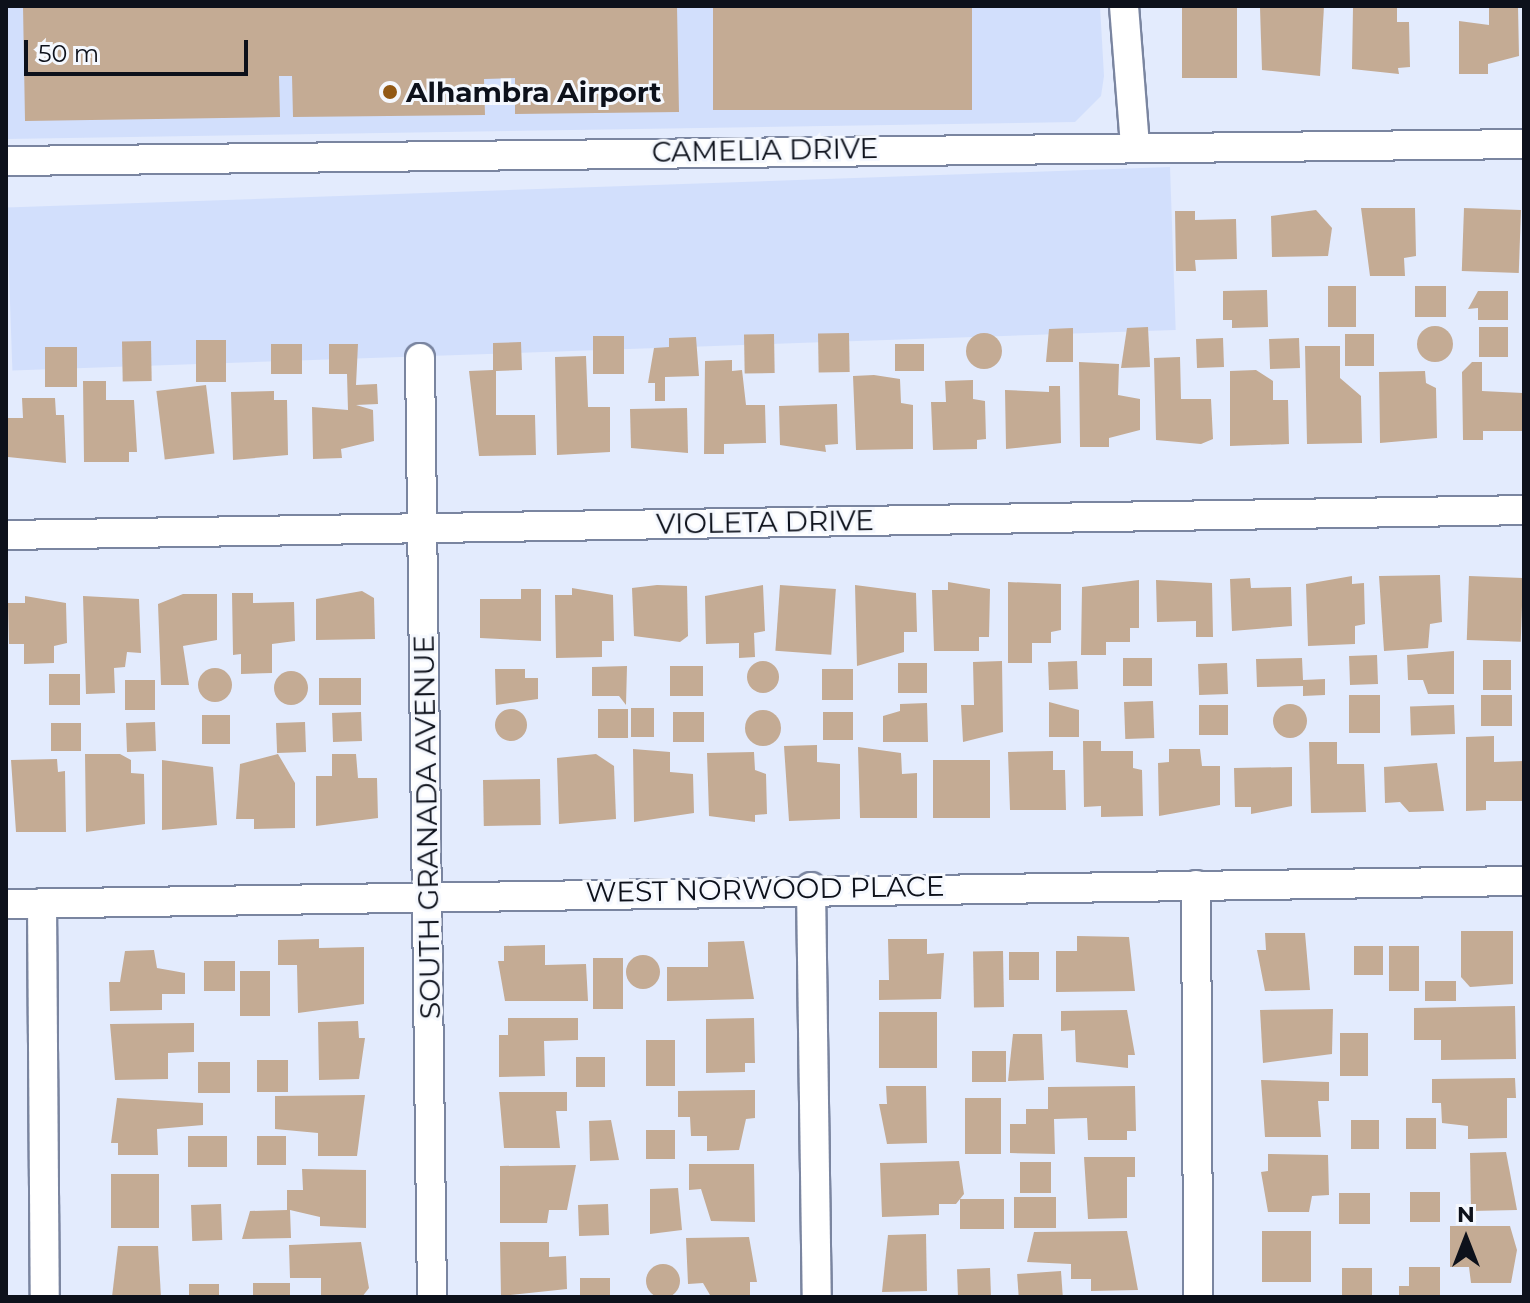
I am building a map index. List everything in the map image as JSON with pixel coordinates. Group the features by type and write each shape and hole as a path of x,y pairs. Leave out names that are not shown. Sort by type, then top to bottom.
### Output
{"street":[{"path":"1124,6 1135,146"},
{"name":"CAMELIA DRIVE","path":"6,161 1524,144"},
{"name":"SOUTH GRANADA AVENUE","path":"420,358 432,1297"},
{"name":"VIOLETA DRIVE","path":"6,535 1524,510"},
{"name":"WEST NORWOOD PLACE","path":"6,904 811,887 1524,881"},
{"path":"1196,885 1198,1297"},
{"path":"811,887 817,1297"},
{"path":"42,903 45,1297"}],"shaded area":[{"path":"6,6 1100,6 1104,76 1101,96 1075,122 6,139"},
{"path":"1170,167 1176,330 12,371 7,208"}],"building":[{"path":"23,6 677,6 679,112 515,114 515,78 484,79 485,115 293,117 292,76 279,76 280,117 25,121"},
{"path":"713,6 972,6 972,110 713,110"},
{"path":"1324,6 1320,76 1262,70 1260,8"},
{"path":"1397,6 1397,22 1409,22 1410,67 1398,68 1399,74 1352,69 1353,7"},
{"path":"1489,6 1518,6 1519,56 1488,64 1488,74 1459,74 1459,21 1489,25"},
{"path":"1182,8 1237,8 1237,78 1182,78"},
{"path":"1361,208 1415,208 1416,256 1404,258 1405,276 1370,276"},
{"path":"1464,208 1521,210 1519,273 1462,271"},
{"path":"1316,210 1332,228 1328,256 1272,257 1271,216"},
{"path":"1175,211 1195,211 1195,220 1236,219 1237,259 1195,260 1196,271 1176,271"},
{"path":"1328,286 1356,286 1356,327 1328,327"},
{"path":"1415,286 1446,286 1446,317 1415,317"},
{"path":"1267,290 1268,327 1232,328 1232,320 1223,320 1223,291"},
{"path":"1478,291 1508,291 1508,320 1478,320 1478,308 1468,309"},
{"path":"1435,326 1447,332 1453,344 1447,356 1435,362 1423,356 1417,344 1423,332"},
{"path":"1148,327 1150,367 1121,368 1127,328"},
{"path":"1479,327 1508,327 1508,357 1479,357"},
{"path":"1073,328 1073,362 1046,362 1049,329"},
{"path":"849,333 850,372 819,373 818,334"},
{"path":"984,333 997,338 1002,351 997,364 984,369 971,364 966,351 971,338"},
{"path":"774,334 775,373 745,374 744,335"},
{"path":"1345,334 1374,334 1374,366 1345,366"},
{"path":"593,336 624,336 624,374 593,374"},
{"path":"696,337 699,376 665,377 665,401 655,401 655,383 648,383 654,348 669,347 669,338"},
{"path":"1223,338 1224,367 1197,368 1196,339"},
{"path":"1299,338 1300,368 1270,369 1269,339"},
{"path":"196,340 226,340 226,382 196,382"},
{"path":"151,341 152,381 123,382 122,342"},
{"path":"521,342 522,370 496,371 496,415 535,415 536,455 479,456 469,371 493,370 493,343"},
{"path":"271,344 302,344 302,374 271,374"},
{"path":"329,344 358,344 356,385 377,384 378,404 356,405 373,410 374,441 341,449 342,458 313,459 312,407 348,410 347,374 329,374"},
{"path":"895,344 924,344 924,371 895,371"},
{"path":"1305,346 1340,346 1340,378 1361,396 1362,443 1307,444"},
{"path":"45,347 77,347 77,387 45,387"},
{"path":"586,356 588,407 610,407 610,452 557,455 555,357"},
{"path":"1180,357 1181,399 1211,399 1213,439 1201,444 1156,440 1154,358"},
{"path":"732,360 732,371 742,370 746,405 765,405 766,443 724,444 724,454 704,454 705,361"},
{"path":"1079,362 1119,364 1118,395 1140,399 1140,430 1109,438 1109,447 1080,447"},
{"path":"1472,362 1482,362 1482,391 1523,393 1523,431 1483,431 1483,440 1463,440 1462,372"},
{"path":"1256,370 1273,381 1273,400 1288,400 1289,444 1230,446 1230,371"},
{"path":"1425,371 1426,383 1436,388 1437,438 1380,443 1379,372"},
{"path":"853,376 900,379 901,403 913,405 913,449 856,450"},
{"path":"973,380 973,399 985,401 986,439 977,440 977,449 933,450 931,402 946,402 945,381"},
{"path":"83,381 106,381 106,400 134,400 137,452 129,452 129,462 84,462"},
{"path":"206,385 214,453 165,460 156,391"},
{"path":"1049,386 1060,386 1061,443 1006,449 1005,390 1049,392"},
{"path":"274,391 274,400 287,400 288,455 233,460 231,392"},
{"path":"22,398 55,398 56,415 64,415 66,463 8,457 7,418 23,418"},
{"path":"837,404 838,444 825,445 826,452 780,445 779,406"},
{"path":"687,408 688,453 631,448 630,409"},
{"path":"1440,575 1442,622 1430,624 1428,648 1384,651 1379,576"},
{"path":"1352,576 1352,584 1364,583 1365,624 1355,626 1355,644 1308,646 1306,584"},
{"path":"1469,576 1523,578 1521,642 1467,640"},
{"path":"1250,578 1251,588 1291,587 1292,626 1232,631 1230,579"},
{"path":"1139,580 1139,628 1130,628 1130,642 1106,642 1106,655 1081,655 1082,587"},
{"path":"1156,580 1212,583 1213,637 1196,637 1196,621 1157,622"},
{"path":"948,582 990,589 989,637 979,637 979,651 934,651 932,590 948,590"},
{"path":"1008,582 1061,584 1061,630 1051,632 1051,643 1032,643 1032,663 1008,663"},
{"path":"763,585 765,631 754,633 755,657 739,658 739,643 706,644 705,596"},
{"path":"780,585 836,589 831,655 775,651"},
{"path":"855,585 916,593 917,632 904,632 904,652 857,666"},
{"path":"687,586 688,636 680,642 634,636 632,588"},
{"path":"572,588 613,595 614,641 602,641 602,657 556,658 555,595 572,595"},
{"path":"521,589 541,589 541,641 480,638 480,599 521,599"},
{"path":"362,591 374,598 375,639 316,640 316,599"},
{"path":"232,593 253,593 253,603 294,602 295,641 272,644 272,673 241,674 241,654 233,655"},
{"path":"183,594 217,594 217,640 183,646 189,685 161,685 158,604"},
{"path":"25,596 66,603 67,643 54,646 54,663 24,664 24,644 9,644 8,603 25,603"},
{"path":"83,596 139,599 141,653 127,652 125,667 114,668 115,693 86,694"},
{"path":"1454,651 1454,694 1428,694 1423,680 1408,680 1407,655"},
{"path":"1377,655 1378,684 1350,685 1349,656"},
{"path":"1123,658 1152,658 1152,686 1123,686"},
{"path":"1302,658 1303,680 1325,679 1325,695 1303,696 1303,686 1257,687 1256,659"},
{"path":"1483,660 1511,660 1511,690 1483,690"},
{"path":"763,661 775,665 779,677 775,689 763,693 751,689 747,677 751,665"},
{"path":"1002,661 1003,732 963,742 961,705 974,705 973,662"},
{"path":"1077,661 1078,689 1049,690 1048,662"},
{"path":"898,663 927,663 927,693 898,693"},
{"path":"1227,663 1228,694 1199,695 1198,664"},
{"path":"627,666 626,705 619,696 592,696 592,667"},
{"path":"670,666 703,666 703,696 670,696"},
{"path":"215,668 227,673 232,685 227,697 215,702 203,697 198,685 203,673"},
{"path":"495,669 525,669 525,678 538,678 538,699 496,705"},
{"path":"822,669 853,669 853,700 822,700"},
{"path":"291,671 303,676 308,688 303,700 291,705 279,700 274,688 279,676"},
{"path":"49,674 80,674 80,705 49,705"},
{"path":"319,678 361,678 361,705 319,705"},
{"path":"125,680 155,680 155,710 125,710"},
{"path":"1349,695 1380,695 1380,733 1349,733"},
{"path":"1481,695 1512,695 1512,726 1481,726"},
{"path":"1153,701 1154,738 1125,739 1124,702"},
{"path":"1049,702 1079,710 1079,737 1049,737"},
{"path":"927,703 928,742 883,742 883,716 900,711 900,704"},
{"path":"1290,704 1302,709 1307,721 1302,733 1290,738 1278,733 1273,721 1278,709"},
{"path":"1199,705 1228,705 1228,735 1199,735"},
{"path":"1454,705 1455,734 1411,736 1410,707"},
{"path":"631,708 654,708 654,737 631,737"},
{"path":"511,709 522,714 527,725 522,736 511,741 500,736 495,725 500,714"},
{"path":"598,709 628,709 628,738 598,738"},
{"path":"763,710 775,716 781,728 775,740 763,746 751,740 745,728 751,716"},
{"path":"361,712 362,741 333,742 332,713"},
{"path":"673,712 704,712 704,742 673,742"},
{"path":"823,712 853,712 853,740 823,740"},
{"path":"202,715 230,715 230,744 202,744"},
{"path":"155,722 156,751 127,752 126,723"},
{"path":"305,722 306,752 277,753 276,723"},
{"path":"51,723 81,723 81,751 51,751"},
{"path":"1494,736 1494,762 1524,761 1524,801 1486,801 1486,810 1466,811 1466,737"},
{"path":"1083,741 1101,741 1101,751 1133,751 1133,768 1142,770 1143,816 1101,817 1101,806 1084,807"},
{"path":"1309,742 1337,742 1337,764 1364,764 1366,812 1311,813"},
{"path":"817,745 817,762 840,764 840,819 789,821 784,746"},
{"path":"858,747 901,753 902,774 917,773 917,818 860,818"},
{"path":"633,749 670,752 670,772 693,774 694,813 634,822"},
{"path":"1169,749 1200,749 1202,766 1220,766 1220,805 1159,816 1158,763 1169,762"},
{"path":"1053,751 1053,770 1065,770 1066,810 1010,810 1008,752"},
{"path":"754,752 755,770 766,774 767,814 755,815 755,822 709,816 707,753"},
{"path":"85,754 120,754 131,760 131,773 144,774 145,824 86,832"},
{"path":"278,754 295,783 295,828 254,829 254,819 236,819 240,764"},
{"path":"332,754 356,754 358,778 377,778 378,818 316,826 316,776 332,776"},
{"path":"596,754 614,766 616,819 559,824 557,758"},
{"path":"57,759 58,772 65,771 66,832 16,832 11,760"},
{"path":"162,760 213,767 217,825 162,830"},
{"path":"933,760 990,760 990,818 933,818"},
{"path":"1437,763 1444,811 1409,812 1400,802 1385,803 1384,767"},
{"path":"1292,767 1292,806 1251,814 1251,807 1235,807 1234,768"},
{"path":"540,779 541,825 484,826 483,780"},
{"path":"1461,931 1513,931 1513,984 1470,987 1461,977"},
{"path":"1265,933 1305,933 1310,990 1265,991 1257,950 1266,950"},
{"path":"1077,936 1129,937 1135,991 1056,992 1056,951 1077,951"},
{"path":"319,939 319,948 364,947 364,1004 298,1013 297,965 278,965 278,940"},
{"path":"888,939 927,939 927,954 944,953 941,999 879,1000 879,980 889,980"},
{"path":"744,941 754,999 667,1001 667,967 708,967 708,942"},
{"path":"545,945 545,965 586,964 588,1001 505,1001 498,961 504,961 504,946"},
{"path":"1354,946 1383,946 1383,975 1354,975"},
{"path":"1389,946 1419,946 1419,991 1389,991"},
{"path":"154,950 157,968 185,973 185,994 162,994 162,1010 110,1011 109,982 120,982 125,951"},
{"path":"1003,951 1004,1007 974,1008 973,952"},
{"path":"1009,952 1039,952 1039,980 1009,980"},
{"path":"643,955 655,960 660,972 655,984 643,989 631,984 626,972 631,960"},
{"path":"593,958 623,958 623,1009 593,1009"},
{"path":"204,961 235,961 235,991 204,991"},
{"path":"240,971 270,971 270,1016 240,1016"},
{"path":"1425,981 1456,981 1456,1001 1425,1001"},
{"path":"1515,1006 1516,1059 1441,1060 1441,1040 1414,1040 1414,1008"},
{"path":"1333,1009 1332,1054 1263,1063 1260,1010"},
{"path":"1127,1010 1135,1055 1128,1055 1128,1068 1076,1062 1075,1030 1061,1031 1061,1011"},
{"path":"879,1012 937,1012 937,1068 879,1068"},
{"path":"508,1018 578,1018 578,1040 544,1041 545,1076 499,1077 499,1035 508,1035"},
{"path":"754,1018 755,1063 745,1063 745,1072 706,1073 706,1019"},
{"path":"358,1021 359,1038 365,1038 359,1079 319,1080 318,1022"},
{"path":"194,1023 194,1052 168,1053 168,1079 115,1080 110,1024"},
{"path":"1340,1033 1368,1033 1368,1076 1340,1076"},
{"path":"1013,1034 1042,1034 1044,1080 1008,1081"},
{"path":"646,1040 675,1040 675,1086 646,1086"},
{"path":"972,1051 1006,1051 1006,1082 972,1082"},
{"path":"576,1057 605,1057 605,1087 576,1087"},
{"path":"257,1060 288,1060 288,1092 257,1092"},
{"path":"198,1062 230,1062 230,1093 198,1093"},
{"path":"1515,1078 1516,1098 1507,1098 1507,1138 1468,1139 1468,1126 1442,1123 1441,1103 1432,1103 1432,1079"},
{"path":"1261,1080 1329,1082 1329,1101 1318,1101 1321,1137 1265,1137"},
{"path":"886,1086 926,1086 927,1143 887,1144 879,1104 887,1104"},
{"path":"1135,1086 1136,1131 1127,1131 1127,1140 1088,1140 1087,1118 1054,1119 1055,1154 1010,1153 1010,1124 1026,1124 1026,1109 1048,1109 1048,1087"},
{"path":"755,1090 755,1118 746,1119 739,1150 707,1151 707,1136 691,1136 690,1117 678,1117 678,1091"},
{"path":"499,1092 567,1092 567,1111 556,1111 560,1148 504,1148"},
{"path":"365,1095 357,1156 318,1156 318,1133 275,1129 275,1096"},
{"path":"117,1098 203,1103 203,1125 157,1129 158,1155 118,1155 118,1143 111,1143"},
{"path":"965,1098 1001,1098 1001,1154 965,1154"},
{"path":"1406,1118 1436,1118 1436,1149 1406,1149"},
{"path":"611,1120 619,1160 590,1161 589,1121"},
{"path":"1351,1120 1379,1120 1379,1149 1351,1149"},
{"path":"646,1130 675,1130 675,1159 646,1159"},
{"path":"188,1136 227,1136 227,1167 188,1167"},
{"path":"257,1136 286,1136 286,1165 257,1165"},
{"path":"1506,1152 1517,1210 1471,1211 1470,1153"},
{"path":"1268,1154 1328,1155 1329,1195 1312,1196 1309,1212 1268,1212 1261,1172 1268,1171"},
{"path":"1084,1157 1135,1157 1135,1177 1127,1177 1127,1218 1088,1219"},
{"path":"959,1161 964,1194 956,1204 939,1204 939,1215 882,1217 880,1163"},
{"path":"1020,1162 1051,1162 1051,1193 1020,1193"},
{"path":"689,1164 754,1164 755,1222 711,1221 701,1189 689,1190"},
{"path":"576,1165 567,1210 549,1210 547,1223 500,1223 500,1166"},
{"path":"302,1169 366,1170 366,1228 320,1226 320,1217 290,1210 291,1238 242,1239 250,1211 287,1210 287,1190 303,1190"},
{"path":"111,1174 159,1174 159,1228 111,1228"},
{"path":"678,1188 682,1230 650,1234 650,1189"},
{"path":"1410,1192 1440,1192 1440,1222 1410,1222"},
{"path":"1339,1193 1370,1193 1370,1224 1339,1224"},
{"path":"1014,1197 1056,1197 1056,1228 1014,1228"},
{"path":"960,1199 1004,1199 1004,1229 960,1229"},
{"path":"221,1204 222,1240 192,1241 191,1205"},
{"path":"608,1204 609,1235 579,1236 578,1205"},
{"path":"1450,1226 1510,1226 1517,1250 1511,1283 1471,1283 1469,1267 1450,1267"},
{"path":"1127,1231 1138,1290 1091,1291 1091,1279 1071,1279 1071,1264 1027,1262 1034,1232"},
{"path":"1262,1231 1311,1231 1311,1282 1262,1282"},
{"path":"926,1234 927,1291 882,1292 888,1235"},
{"path":"749,1237 757,1282 750,1282 750,1295 710,1295 703,1283 688,1284 686,1238"},
{"path":"361,1242 369,1288 362,1297 321,1297 321,1278 290,1278 289,1245"},
{"path":"500,1242 549,1242 549,1257 566,1256 567,1289 501,1296"},
{"path":"118,1246 158,1246 161,1297 112,1297"},
{"path":"663,1264 675,1269 680,1281 675,1293 663,1298 651,1293 646,1281 651,1269"},
{"path":"1409,1267 1440,1267 1440,1296 1399,1296 1399,1286 1409,1286"},
{"path":"990,1268 991,1297 958,1297 957,1269"},
{"path":"1342,1268 1372,1268 1372,1297 1342,1297"},
{"path":"1061,1271 1063,1297 1019,1297 1017,1274"},
{"path":"580,1278 610,1278 610,1297 580,1297"},
{"path":"253,1283 290,1283 290,1297 253,1297"},
{"path":"189,1284 219,1284 219,1297 189,1297"}],"place":[{"name":"Alhambra Airport","path":"390,92"}]}
